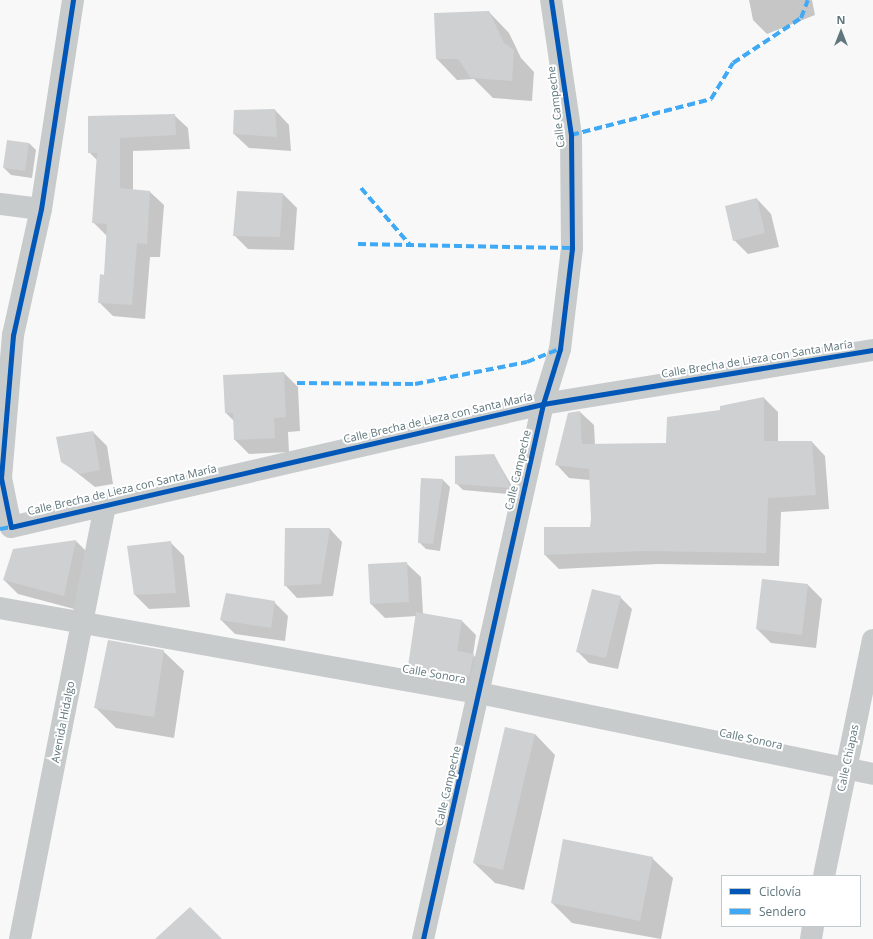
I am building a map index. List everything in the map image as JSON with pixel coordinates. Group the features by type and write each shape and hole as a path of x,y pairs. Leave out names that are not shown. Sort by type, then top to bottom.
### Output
{"street":[{"path":"0,204 40,209 73,0"},
{"name":"Calle Campeche","path":"423,939 543,404 560,349 572,248 571,135 551,0"},
{"name":"Calle Brecha de Lieza con Santa María","path":"40,209 13,335 1,478 11,527 105,504 543,404 873,350"},
{"name":"Avenida Hidalgo","path":"20,939 105,504"},
{"name":"Calle Sonora","path":"0,608 83,620 479,693 873,774"},
{"name":"Calle Chiapas","path":"824,875 873,640"},
{"path":"811,939 813,927"}],"building":[{"path":"489,11 504,43 514,50 512,81 471,78 458,59 436,59 434,13"},
{"path":"275,109 277,137 233,134 234,110"},
{"path":"175,114 176,135 120,138 120,188 150,191 147,244 137,243 132,305 98,303 100,274 104,275 107,224 92,223 97,153 88,153 88,116"},
{"path":"7,140 29,143 25,171 3,168"},
{"path":"237,191 283,193 280,237 233,236"},
{"path":"757,198 765,233 733,241 725,206"},
{"path":"284,372 286,417 274,418 275,438 234,440 233,413 225,413 223,375"},
{"path":"764,397 764,441 812,441 816,495 768,498 766,553 644,551 544,555 544,527 590,527 589,469 555,465 568,413 580,411 582,444 666,443 667,417 720,410 720,406"},
{"path":"93,431 100,470 80,474 61,462 56,437"},
{"path":"494,454 511,488 455,484 455,456"},
{"path":"421,478 443,479 433,544 418,543"},
{"path":"285,528 330,528 321,584 284,586"},
{"path":"76,540 64,596 3,580 13,549"},
{"path":"171,541 176,593 134,595 127,546"},
{"path":"407,562 409,602 370,604 368,564"},
{"path":"762,579 808,584 802,635 756,629"},
{"path":"592,589 621,596 606,658 576,652"},
{"path":"226,593 275,601 271,628 220,620"},
{"path":"416,612 462,620 457,651 474,654 469,676 408,666"},
{"path":"108,640 164,650 154,717 94,708"},
{"path":"505,727 535,734 503,870 473,863"},
{"path":"563,839 653,857 640,921 551,903"},
{"path":"190,907 222,939 155,939"}],"marked path":[{"path":"571,135 711,99 733,63 801,18 808,0"},
{"path":"361,188 410,245"},
{"path":"358,244 572,248"},
{"path":"297,383 415,384 527,362 560,349"},
{"path":"0,529 11,527"}],"cycle path":[{"path":"73,0 41,209 13,335 1,478 11,527 543,404 873,350"},
{"path":"423,939 543,404 560,349 572,248 571,135 551,0"}]}
